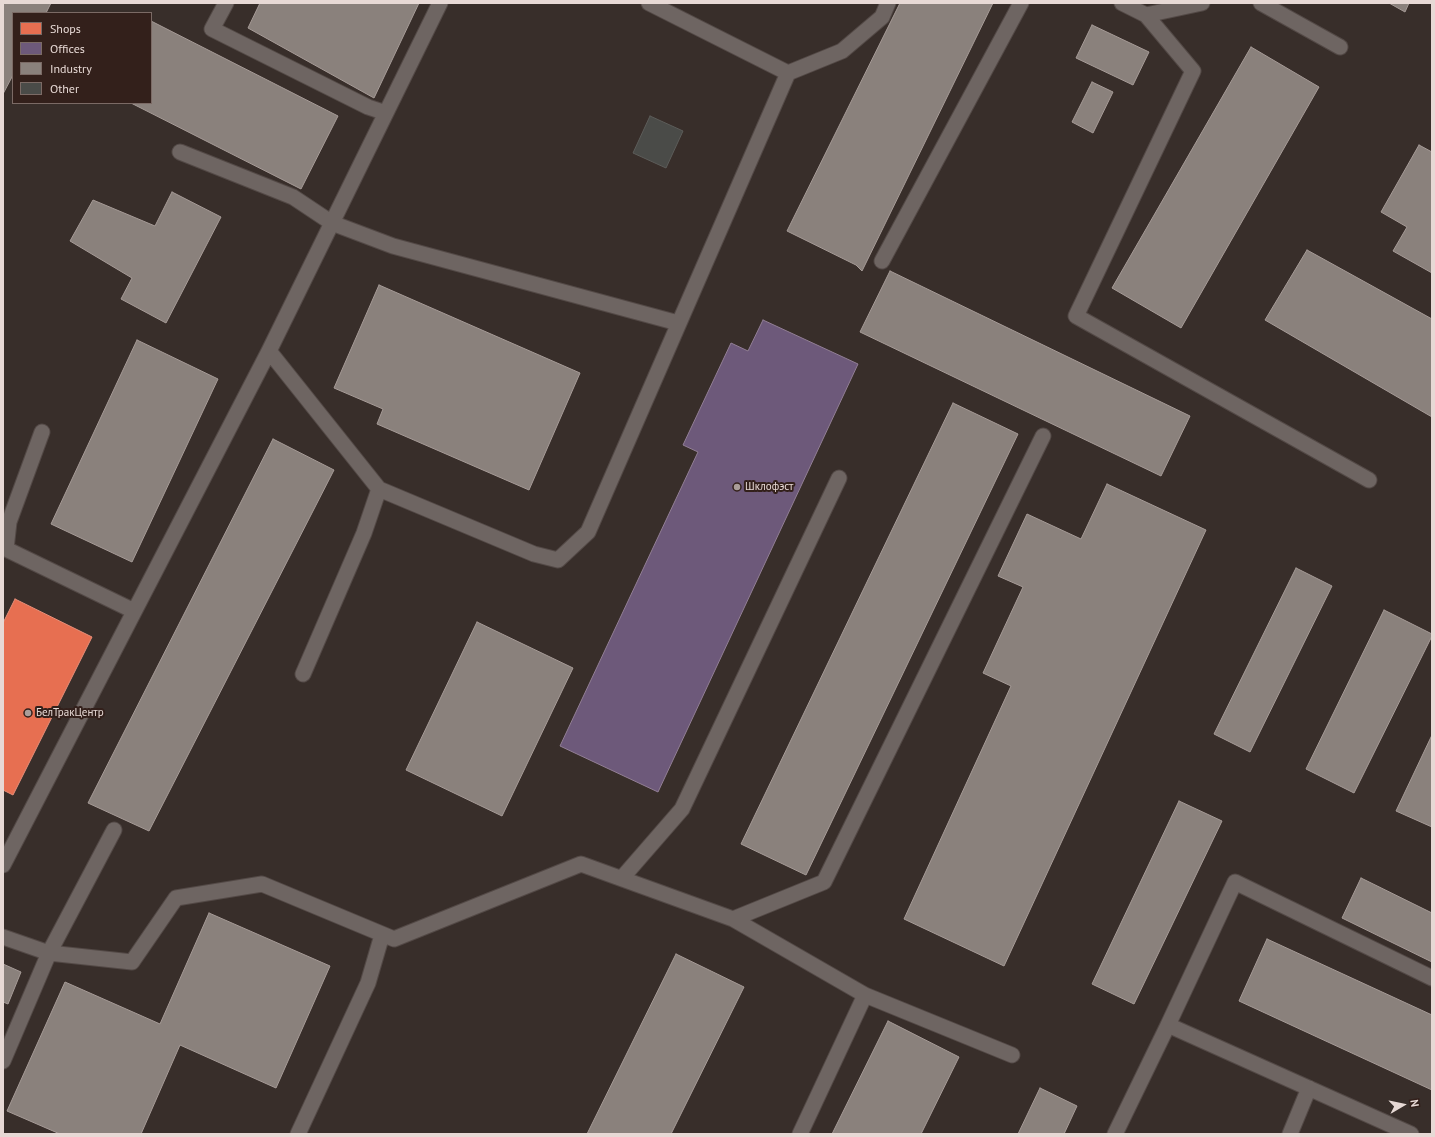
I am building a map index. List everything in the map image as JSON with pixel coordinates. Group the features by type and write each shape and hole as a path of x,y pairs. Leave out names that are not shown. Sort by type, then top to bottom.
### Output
{"lane":[{"path":"226,3 212,29 368,107 386,113"},
{"path":"3,865 268,351 440,3"},
{"path":"649,3 788,73"},
{"path":"268,351 379,489 534,554 558,560 588,532 788,73 842,51 882,16 888,3"},
{"path":"882,261 1020,3"},
{"path":"1122,3 1146,16 1193,71 1076,316 1369,480"},
{"path":"1146,16 1202,3"},
{"path":"1261,3 1340,47"},
{"path":"180,152 293,197 332,223 393,246 678,323"},
{"path":"42,432 9,522 4,548 134,611"},
{"path":"733,919 824,882 1043,436"},
{"path":"622,878 682,809 839,478"},
{"path":"302,674 364,533 379,489"},
{"path":"3,1061 50,953 114,830"},
{"path":"3,937 50,953 132,962 176,898 262,884 394,939 581,864 733,919 865,995 1012,1055"},
{"path":"1115,1134 1168,1025 1234,882 1432,978"},
{"path":"298,1134 368,983 382,935"},
{"path":"800,1134 865,995"},
{"path":"1168,1025 1411,1134"},
{"path":"1290,1134 1308,1088"}],"building: Shops":[{"name":"БелТракЦентр","path":"15,599 92,637 13,795 3,790 3,623"}],"building: Offices":[{"path":"763,320 858,364 658,792 560,746 698,452 683,445 731,343 748,351"}],"building: Industry":[{"path":"3,3 51,3 46,12 12,12 12,77 3,94"},
{"path":"260,3 419,3 374,98 248,28"},
{"path":"900,3 993,3 862,271 856,265 787,231"},
{"path":"1389,3 1409,3 1405,12"},
{"path":"152,22 338,116 301,189 133,104 152,104"},
{"path":"1092,25 1149,52 1133,85 1076,58"},
{"path":"1251,47 1319,87 1181,328 1112,288"},
{"path":"1092,82 1113,92 1093,133 1072,122"},
{"path":"1419,145 1432,152 1432,273 1393,251 1407,227 1381,212"},
{"path":"172,192 221,217 166,323 121,299 132,278 70,241 93,200 155,226"},
{"path":"1307,250 1432,319 1432,417 1265,320"},
{"path":"890,271 1190,416 1161,476 860,332"},
{"path":"379,285 580,373 529,490 377,424 383,409 334,388"},
{"path":"137,340 218,379 132,562 51,524"},
{"path":"953,403 1018,434 806,875 741,844"},
{"path":"273,439 334,470 149,831 88,803"},
{"path":"1107,484 1206,530 1004,966 904,919 1011,686 983,673 1023,587 998,576 1027,514 1081,539"},
{"path":"1296,568 1332,586 1250,752 1214,734"},
{"path":"1384,610 1432,634 1432,636 1354,793 1306,769"},
{"path":"477,622 573,668 502,816 406,770"},
{"path":"1432,735 1432,827 1396,811"},
{"path":"1179,801 1222,821 1134,1004 1092,984"},
{"path":"1361,878 1432,913 1432,962 1342,918"},
{"path":"209,913 330,966 276,1088 180,1045 141,1134 60,1134 7,1111 65,982 160,1024"},
{"path":"1267,939 1432,1015 1432,1090 1239,1001"},
{"path":"676,954 744,987 671,1134 587,1134"},
{"path":"3,964 21,972 8,1004 3,1002"},
{"path":"888,1021 959,1057 921,1134 832,1134"},
{"path":"1040,1088 1077,1106 1064,1134 1018,1134"}],"building: Other":[{"path":"650,116 683,131 666,168 633,153"}],"place":[{"name":"Шклофэст","path":"737,487"},
{"name":"БелТракЦентр","path":"28,713"}]}
